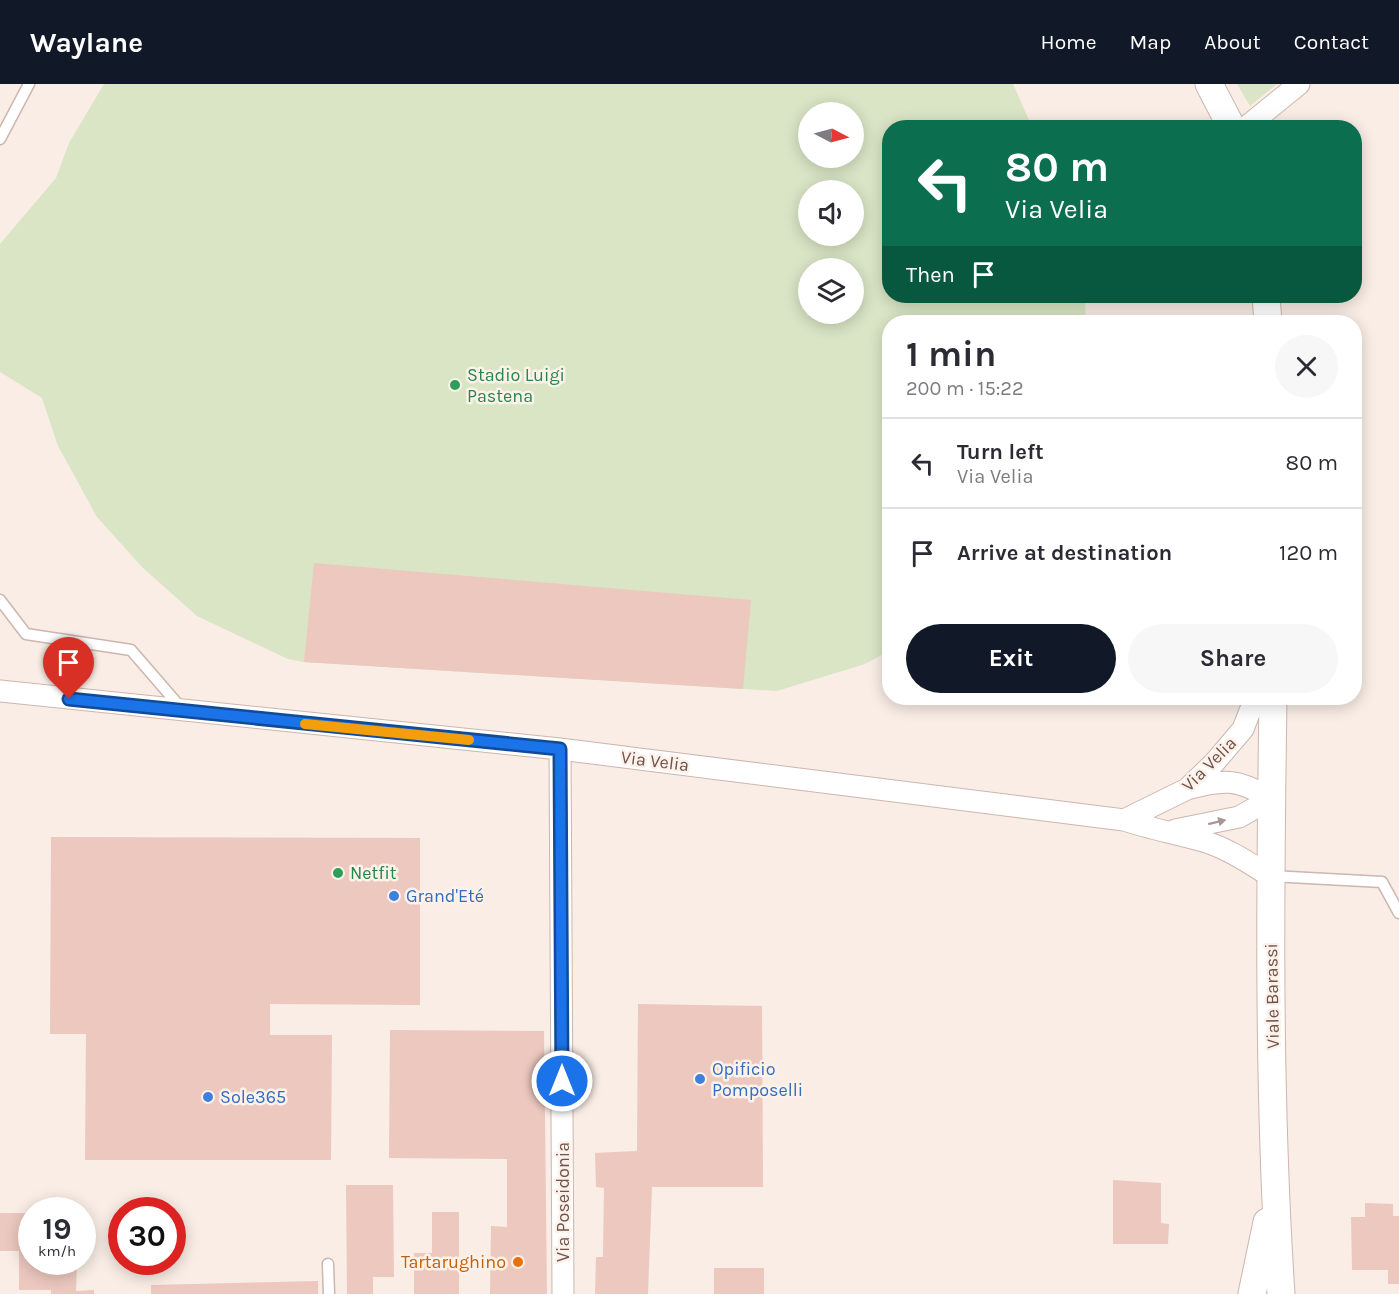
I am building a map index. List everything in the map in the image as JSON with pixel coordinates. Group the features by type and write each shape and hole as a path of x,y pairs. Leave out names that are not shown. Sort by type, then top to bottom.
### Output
{"street":[{"path":"1209,84 1228,120"},
{"path":"1255,120 1299,84"},
{"name":"Via Velia","path":"0,691 184,712 560,749 1124,820 1186,789 1214,763 1243,729 1252,705"},
{"name":"Viale Barassi","path":"1273,705 1270,876 1274,1192 1281,1294"},
{"name":"Via Poseidonia","path":"560,749 563,1294"},
{"path":"1159,832 1196,827 1239,817 1271,799 1250,785 1220,780 1186,789"},
{"path":"1124,820 1159,832 1203,841 1230,852 1270,876"},
{"path":"1252,1294 1274,1192"}],"lane":[{"path":"0,139 28,84"},
{"path":"0,600 26,634 131,650 184,712"},
{"path":"1270,876 1382,882 1399,914"},
{"path":"328,1264 329,1294"}],"green space":[{"name":"Stadio Luigi Pastena","path":"104,84 1013,84 1029,120 882,120 882,303 1085,303 1086,315 882,315 882,655 865,664 777,691 304,662 288,659 197,616 143,568 97,517 58,446 42,398 0,372 0,244 56,178 69,143"},
{"path":"1237,84 1277,84 1250,106"}],"building":[{"path":"314,563 751,600 743,689 304,662"},
{"path":"51,837 420,838 420,1005 270,1004 270,1035 332,1035 331,1160 85,1160 86,1034 50,1034"},
{"name":"Opificio Pomposelli","path":"638,1004 762,1006 763,1187 652,1187 648,1294 595,1294 596,1257 603,1257 604,1188 596,1187 595,1153 637,1151"},
{"path":"390,1030 544,1031 547,1294 490,1294 491,1226 507,1227 507,1159 389,1158"},
{"path":"1113,1180 1161,1183 1161,1223 1169,1224 1168,1244 1113,1244"},
{"path":"346,1185 393,1185 394,1277 373,1277 373,1294 347,1294"},
{"path":"1365,1203 1393,1204 1393,1216 1399,1216 1399,1284 1388,1284 1388,1270 1352,1270 1351,1217 1365,1217"},
{"path":"432,1212 459,1212 459,1294 414,1294 414,1253 432,1253"},
{"path":"0,1213 18,1213 18,1251 0,1251"},
{"path":"714,1268 764,1268 764,1294 714,1294"},
{"path":"19,1275 77,1275 76,1291 94,1290 94,1294 51,1294 51,1290 19,1290"},
{"path":"318,1281 318,1294 151,1294 151,1285"}],"slow traffic":[{"path":"305,724 469,740"}],"place":[{"name":"Stadio Luigi Pastena","path":"455,385"},
{"name":"Netfit","path":"338,873"},
{"name":"Grand'Eté","path":"394,896"},
{"name":"Opificio Pomposelli","path":"700,1079"},
{"name":"Sole365","path":"208,1097"},
{"name":"Tartarughino","path":"518,1262"}],"route":[{"path":"69,699 560,749 562,1081"}]}
